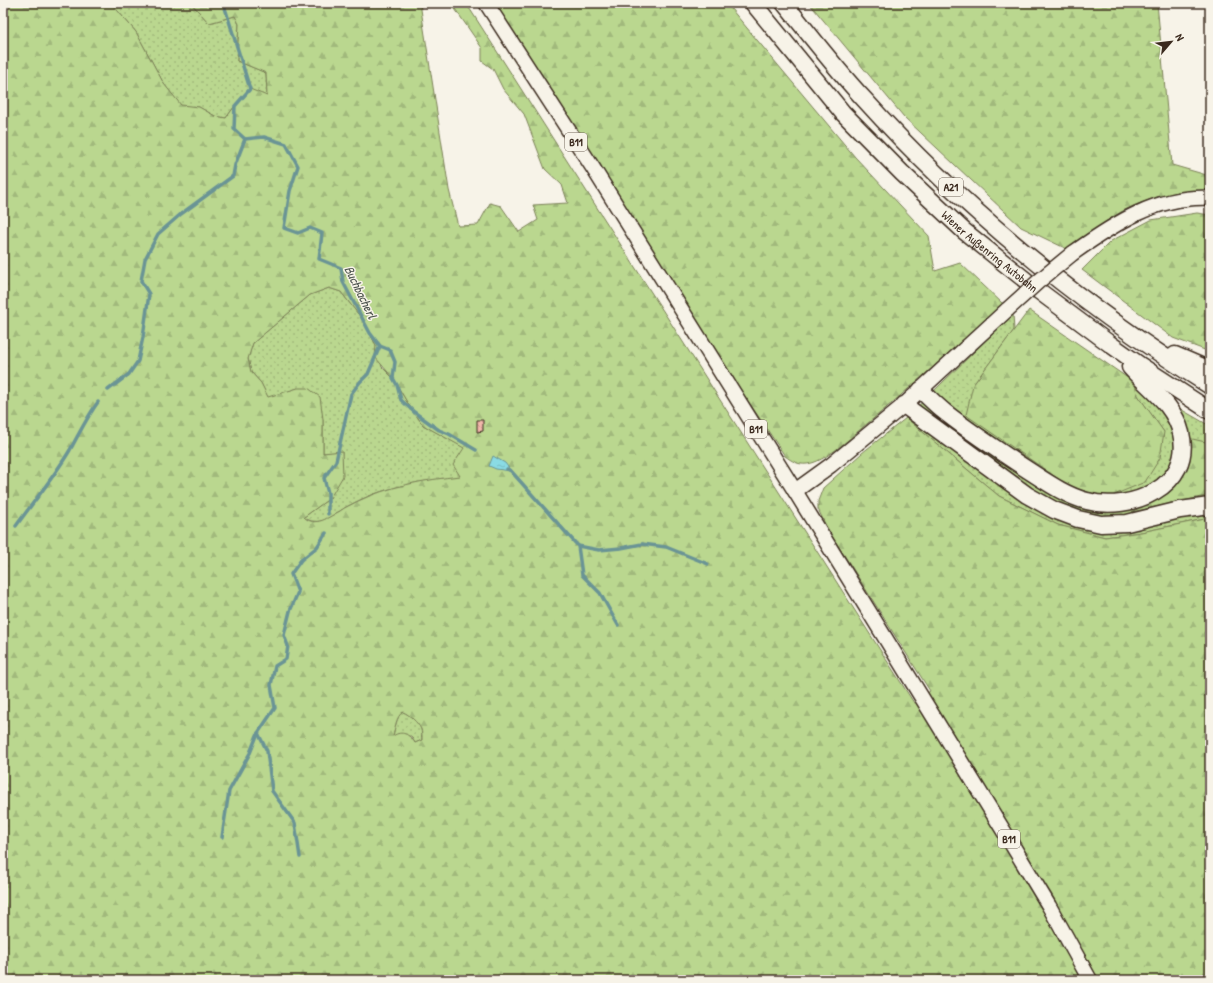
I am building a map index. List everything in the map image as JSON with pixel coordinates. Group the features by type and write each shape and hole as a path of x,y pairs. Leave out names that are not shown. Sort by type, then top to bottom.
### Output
{"highway":[{"name":"Wiener Außenring Autobahn","path":"753,3 844,113 902,173 964,231 1039,292 1110,344 1210,411"},
{"name":"Wiener Außenring Autobahn","path":"784,3 863,99 920,158 981,216 1058,279 1144,342 1210,386"},
{"path":"1144,342 1210,370"},
{"path":"921,390 945,412 964,426 1053,486 1070,495 1087,501 1104,504 1128,503 1155,492 1165,485 1179,465 1183,444 1177,422 1165,402 1136,374 1110,344"},
{"path":"904,405 1027,495 1054,510 1078,519 1101,524 1127,523 1180,510 1210,506"}],"main road":[{"name":"B11","path":"486,3 592,168 795,491 1049,906 1090,980"},
{"path":"795,491 831,465 904,405 1039,281 1073,253 1110,228 1145,209 1172,201 1210,198"}],"green space":[{"path":"3,3 111,3 136,32 164,84 181,105 199,107 215,116 226,118 240,99 250,89 267,96 266,73 237,61 239,24 235,16 209,23 191,3 420,3 449,190 458,226 478,225 490,203 501,206 519,232 538,220 533,205 568,203 562,185 545,169 524,114 503,89 493,69 482,61 482,48 451,3 466,3 914,703 930,691 827,528 818,509 818,501 823,488 862,453 906,418 999,496 1058,525 1105,537 1141,532 1210,518 1210,980 3,980","holes":["329,288 341,292 362,319 376,345 375,357 393,378 423,425 464,448 453,465 460,476 420,482 368,496 327,518 313,522 304,517 330,498 343,476 342,451 323,453 323,419 320,397 308,388 298,388 268,397 261,383 251,372 248,359 253,343 310,295","403,712 411,717 420,727 422,732 422,740 415,743 408,735 402,733 393,736 397,720"]},
{"path":"111,3 191,3 209,23 235,16 239,24 237,61 266,73 267,96 240,99 226,118 215,116 199,107 181,106 164,84 136,32"},
{"path":"494,3 726,3 855,157 929,236 935,271 960,263 1003,304 916,382 829,455 807,464 790,460 785,456 721,361"},
{"path":"809,3 1157,3 1172,165 1210,176 1210,193 1187,193 1164,196 1131,207 1100,225 1067,249 1021,227 904,117"},
{"path":"1197,213 1210,215 1210,352 1173,338 1082,270 1111,241 1151,220"},
{"path":"329,288 341,292 362,319 376,345 382,367 393,378 423,425 465,448 460,477 423,482 386,490 356,502 326,519 314,521 304,517 330,498 342,452 323,453 323,419 298,388 268,398 261,383 251,372 248,358 253,343 310,295"},
{"path":"1029,310 1135,383 1137,394 1164,432 1160,458 1145,482 1109,497 1073,489 966,415 973,385"},
{"path":"1013,314 1014,330 973,385 1164,432 1137,394 1135,383 1210,426 1210,518 1141,532 1105,537 1058,525 999,496 906,418"},
{"path":"1188,438 1210,443 1210,495 1132,512 1167,491"},
{"path":"403,712 418,724 421,729 422,740 415,743 411,736 392,737 399,714"}],"water":[{"path":"493,456 505,463 511,471 496,469 489,466"}],"building":[{"path":"477,420 483,420 483,431 477,432"}],"waterway":[{"name":"Buchbacherl","path":"223,3 250,89 235,106 234,129 245,139 264,137 286,144 298,166 290,191 284,228 298,233 310,228 322,233 319,259 341,268 343,282 370,333 380,346 390,350 395,362 393,378 397,385 401,400 414,412 439,430 449,434 476,450"},
{"path":"108,390 129,374 138,361 149,294 141,281 145,259 158,234 181,214 233,176 235,165 245,139"},
{"path":"328,514 328,493 324,478 336,461 351,394 368,374 380,346"},
{"path":"16,526 64,460 98,402"},
{"path":"507,469 511,471 578,546 582,575 600,593 618,625"},
{"path":"222,837 229,791 250,753 258,733 275,708 271,685 275,666 286,659 288,646 284,635 290,611 298,592 291,574 301,560 317,547 326,533"},
{"path":"578,546 599,550 642,544 666,547 708,564"},
{"path":"258,733 267,751 272,791 295,823 300,857"}]}
